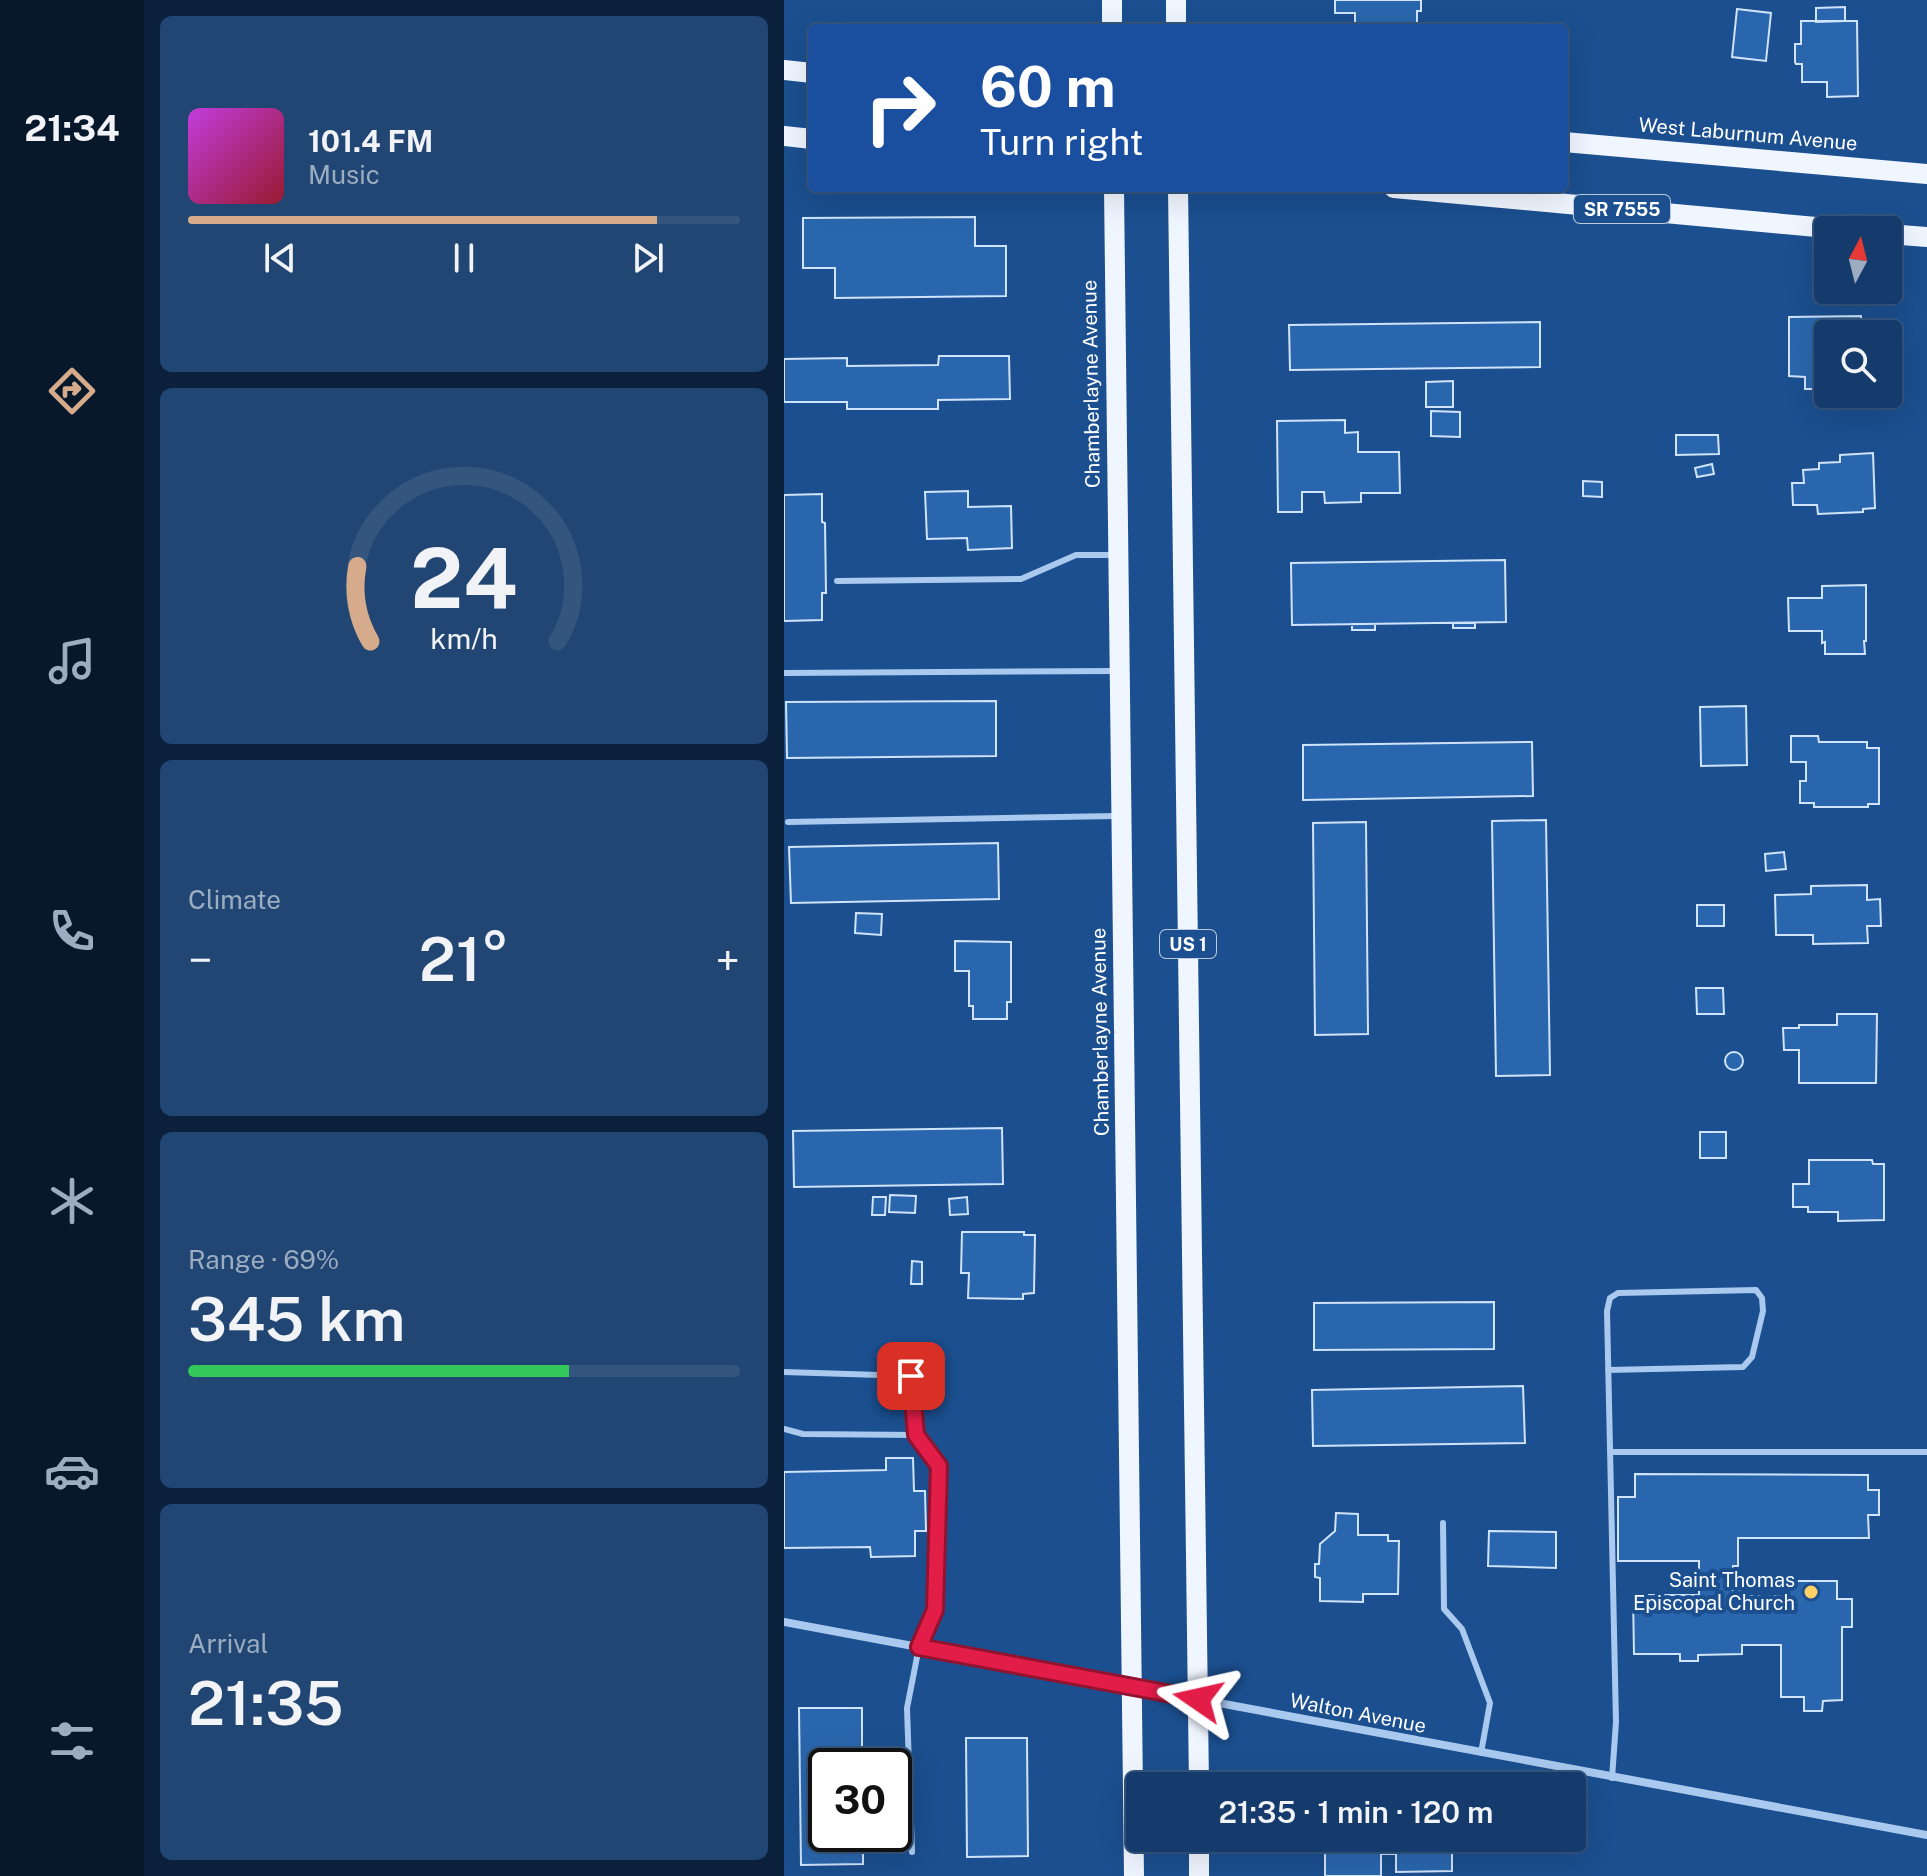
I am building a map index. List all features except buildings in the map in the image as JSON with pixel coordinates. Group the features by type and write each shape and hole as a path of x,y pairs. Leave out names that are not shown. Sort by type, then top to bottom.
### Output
{"main road":[{"path":"1112,0 1112,24"},
{"path":"1176,0 1176,24"},
{"path":"784,70 808,73"},
{"path":"784,136 808,139"},
{"name":"West Laburnum Avenue","path":"1568,142 1927,174"},
{"name":"Chamberlayne Avenue","path":"1114,192 1134,1876"},
{"name":"US 1","path":"1178,192 1199,1772"},
{"name":"SR 7555","path":"1437,192 1814,227"},
{"path":"1902,235 1927,237"},
{"path":"1199,1852 1199,1876"}],"street":[{"name":"Walton Avenue","path":"784,1622 1927,1835"}],"lane":[{"path":"837,581 1021,579 1076,555 1117,555"},
{"path":"784,673 1119,671"},
{"path":"788,822 1121,816"},
{"path":"1608,1370 1743,1367 1752,1357 1763,1311 1762,1298 1756,1290 1618,1293 1610,1298 1607,1311 1608,1370 1616,1722 1612,1778"},
{"path":"784,1372 911,1376 916,1435 939,1466 935,1610 919,1647 907,1708 908,1748"},
{"path":"784,1429 803,1434 916,1435"},
{"path":"1610,1452 1927,1452"},
{"path":"1443,1523 1444,1609 1462,1629 1490,1703 1481,1753"}],"place":[{"name":"Saint Thomas Episcopal Church","path":"1811,1592"}],"route":[{"path":"911,1376 916,1435 939,1466 935,1610 919,1647 1198,1699"}]}
